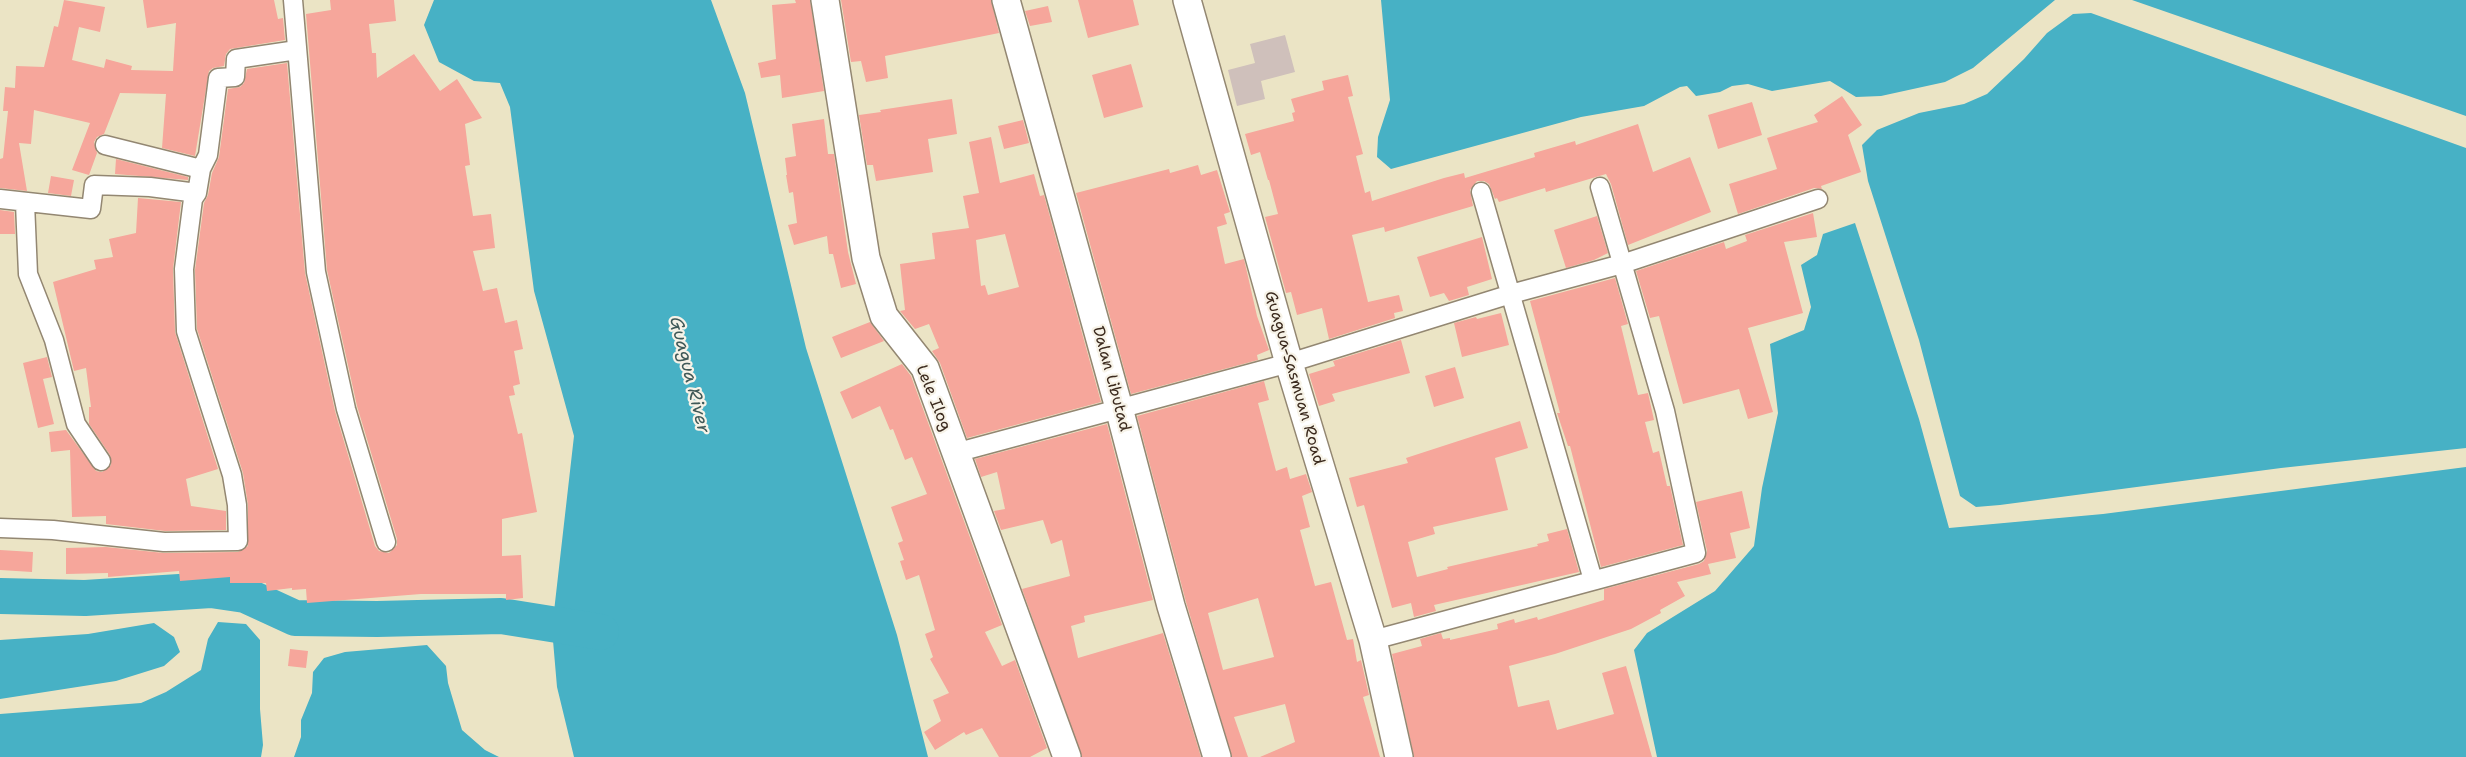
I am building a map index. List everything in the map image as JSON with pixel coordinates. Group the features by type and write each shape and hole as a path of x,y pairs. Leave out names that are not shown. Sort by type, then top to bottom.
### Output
{"street":[{"path":"293,0 316,272 346,409 386,543"},
{"name":"Lele Ilog","path":"825,0 866,258 884,316 925,368 1067,757"},
{"name":"Dalan Libutad","path":"1006,0 1119,408 1171,606 1217,757"},
{"name":"Guagua-Sasmuan Road","path":"1187,0 1289,363 1374,640 1399,757"},
{"path":"0,528 53,530 164,542 238,542 237,505 232,475 186,331 184,260 193,199 201,169 208,155 218,78 235,77 236,59 297,50"},
{"path":"105,145 201,169"},
{"path":"0,199 91,209 94,185 150,187 196,193"},
{"path":"1374,640 1696,552 1665,411 1600,187"},
{"path":"1481,192 1593,580"},
{"path":"955,453 1289,363 1511,294 1622,264 1818,198"},
{"path":"25,203 28,274 54,340 76,424 101,461"}],"shaded area":[{"path":"1285,35 1295,72 1261,81 1265,99 1237,106 1228,70 1255,63 1250,44"}],"water":[{"name":"Guagua River","path":"434,0 711,0 745,93 806,348 897,635 928,757 574,757 557,687 552,629 574,436 534,291 510,107 500,83 474,81 439,62 424,25"},
{"path":"1381,0 2055,0 1973,68 1945,82 1881,96 1856,97 1830,81 1772,91 1748,84 1696,96 1687,86 1680,87 1644,106 1581,117 1391,169 1377,157 1378,137 1390,100"},
{"path":"2132,0 2466,0 2466,116"},
{"path":"2091,13 2466,148 2466,448 2281,468 2000,505 1976,507 1960,496 1919,340 1868,181 1862,145 1877,130 1919,113 1964,104 1987,94 2024,59 2047,33 2073,14"},
{"path":"1855,223 1919,419 1949,528 2103,514 2466,467 2466,757 1657,757 1634,650 1647,633 1715,591 1754,546 1762,488 1778,413 1770,344 1804,330 1811,307 1801,265 1817,255 1823,234"},
{"path":"218,622 246,624 260,640 260,709 263,745 261,757 0,757 0,714 141,703 166,692 201,670 208,639"},
{"path":"154,623 174,637 180,652 164,666 116,681 0,699 0,640 88,634"},
{"path":"427,645 446,666 448,683 462,730 485,750 499,757 294,757 301,737 301,720 312,693 313,672 324,658 345,652"}],"building":[{"path":"64,0 105,7 100,32 79,27 72,60 104,68 106,59 132,66 131,70 173,71 176,23 147,28 143,0 274,0 278,19 283,18 285,40 230,49 226,54 224,66 209,71 195,156 162,148 166,94 120,93 104,134 97,137 94,142 97,153 89,175 72,170 90,123 34,110 31,144 19,143 27,191 0,188 0,159 3,158 8,111 3,111 5,87 15,88 16,66 44,67 54,26 58,27"},
{"path":"330,0 394,0 396,21 369,24 372,53 376,53 377,78 414,54 440,91 457,79 482,118 465,124 470,165 465,166 473,216 491,214 495,248 473,251 483,291 497,288 505,323 517,320 523,349 514,351 520,384 513,386 515,395 509,396 518,434 522,433 537,512 502,519 502,556 521,555 523,598 506,600 506,594 421,594 307,603 306,589 267,591 266,583 230,583 230,577 180,581 179,571 108,577 108,573 66,574 66,548 106,547 164,553 238,552 248,546 248,505 243,473 197,329 195,270 204,203 219,157 228,89 240,87 244,83 247,69 287,63 305,273 335,411 375,546 379,551 389,553 397,545 357,406 327,270 306,14 331,10"},
{"path":"795,0 810,0 824,91 782,98 780,75 761,78 758,63 776,59 772,5 796,3"},
{"path":"841,0 991,0 999,33 885,56 888,78 866,82 861,61 851,62"},
{"path":"1078,0 1133,0 1139,25 1088,38"},
{"path":"1048,6 1052,22 1030,26 1025,11"},
{"path":"1131,64 1143,107 1104,118 1092,75"},
{"path":"1348,75 1353,96 1348,97 1363,154 1356,156 1365,193 1370,191 1372,201 1464,173 1465,178 1535,157 1534,153 1575,141 1576,145 1638,124 1653,172 1690,157 1711,212 1628,245 1611,184 1606,174 1546,192 1545,188 1499,202 1497,198 1495,199 1489,184 1477,181 1470,190 1473,206 1385,232 1384,227 1352,235 1368,302 1399,295 1403,311 1394,313 1395,318 1329,339 1322,308 1297,315 1291,292 1286,293 1265,217 1278,214 1260,152 1251,155 1245,134 1294,121 1292,113 1295,112 1291,99 1324,90 1322,81"},
{"path":"1842,96 1862,125 1848,135 1861,172 1821,186 1822,189 1814,188 1738,214 1729,184 1777,169 1767,138 1818,122 1814,115"},
{"path":"952,99 957,134 928,139 933,172 876,181 873,165 867,165 859,115"},
{"path":"1752,102 1762,135 1718,149 1708,115"},
{"path":"824,119 828,154 834,154 848,252 856,284 841,288 833,254 829,254 827,236 794,245 788,225 797,223 793,192 789,193 785,158 796,156 792,124"},
{"path":"1023,120 1029,143 1004,149 998,126"},
{"path":"991,137 1000,183 1034,174 1040,196 1044,195 1101,402 967,438 940,363 932,351 939,348 929,324 915,329 900,311 905,310 900,264 935,259 932,233 969,228 963,196 979,193 969,142","holes":["1005,234 1019,287 988,295 985,285 981,286 976,240"]},
{"path":"116,159 188,177 188,180 115,174"},
{"path":"1198,165 1201,175 1217,170 1230,212 1224,214 1227,224 1217,227 1225,264 1244,259 1257,316 1269,350 1257,355 1258,360 1131,394 1076,193 1169,169 1170,173"},
{"path":"51,176 74,180 71,196 48,193"},
{"path":"138,198 181,202 173,269 175,332 218,469 186,479 191,506 226,511 226,530 165,531 106,524 106,516 72,517 70,450 51,452 49,432 66,430 96,471 102,472 111,465 110,455 89,424 89,407 91,407 86,368 74,371 53,282 96,269 94,260 113,257 109,239 136,233"},
{"path":"0,210 14,212 15,234 0,234"},
{"path":"1813,213 1817,237 1784,242 1803,313 1748,328 1773,412 1748,419 1739,389 1683,404 1659,316 1650,318 1636,271 1724,242 1726,249 1747,241 1745,235"},
{"path":"1597,216 1608,253 1594,260 1566,268 1554,230"},
{"path":"1482,237 1492,279 1467,287 1469,295 1449,301 1444,293 1430,297 1417,257"},
{"path":"1615,278 1628,324 1621,326 1638,395 1648,393 1654,420 1645,422 1653,453 1659,451 1667,486 1670,486 1683,545 1601,567 1570,446 1568,446 1557,413 1560,413 1530,301"},
{"path":"1501,313 1509,345 1462,357 1454,323"},
{"path":"870,322 884,341 841,358 832,337"},
{"path":"1401,340 1410,373 1332,394 1335,401 1319,406 1309,374 1335,366 1333,361"},
{"path":"47,357 52,377 43,379 54,424 38,428 23,363"},
{"path":"902,364 911,376 1002,625 985,632 1002,666 1015,660 1047,748 1030,757 999,757 982,728 966,735 964,732 935,750 924,732 941,721 933,700 949,693 930,659 933,657 925,634 935,630 919,575 906,580 900,561 904,560 898,543 903,541 891,507 927,494 912,457 905,460 893,429 890,430 880,406 852,419 840,392"},
{"path":"1455,367 1464,398 1434,407 1425,376"},
{"path":"1264,381 1269,400 1258,403 1276,471 1287,467 1290,479 1306,474 1312,492 1302,496 1310,527 1300,530 1315,586 1331,582 1347,640 1353,639 1357,662 1361,660 1369,695 1363,697 1380,757 1260,757 1295,742 1285,704 1234,717 1248,757 1232,757 1186,602 1137,416","holes":["1258,598 1274,657 1223,670 1208,613"]},
{"path":"1520,421 1528,448 1495,458 1508,510 1433,527 1435,534 1408,542 1417,577 1448,569 1447,567 1538,546 1537,544 1549,541 1547,534 1567,529 1579,572 1434,605 1436,611 1414,617 1411,603 1392,608 1364,505 1357,507 1349,478 1408,463 1406,458"},
{"path":"1107,424 1153,600 1084,616 1085,622 1071,626 1078,658 1163,633 1201,757 1082,757 1022,589 1070,576 1062,540 1051,544 1043,520 1001,530 994,511 1005,509 997,472 981,477 975,459"},
{"path":"1742,491 1750,528 1730,533 1736,558 1708,564 1711,574 1677,582 1685,596 1660,610 1661,613 1631,629 1555,654 1509,666 1518,707 1549,700 1557,730 1614,714 1602,673 1626,666 1652,757 1414,757 1392,654 1422,646 1420,639 1441,633 1443,639 1450,638 1450,640 1498,629 1497,624 1514,619 1515,623 1537,617 1538,620 1604,600 1604,589 1699,564 1704,561 1707,551 1696,502"},
{"path":"0,550 33,552 32,572 0,570"},
{"path":"290,649 308,651 306,668 288,666"}],"waterway":[{"path":"0,596 85,598 211,590 245,595 295,618 501,616 601,632"}]}
